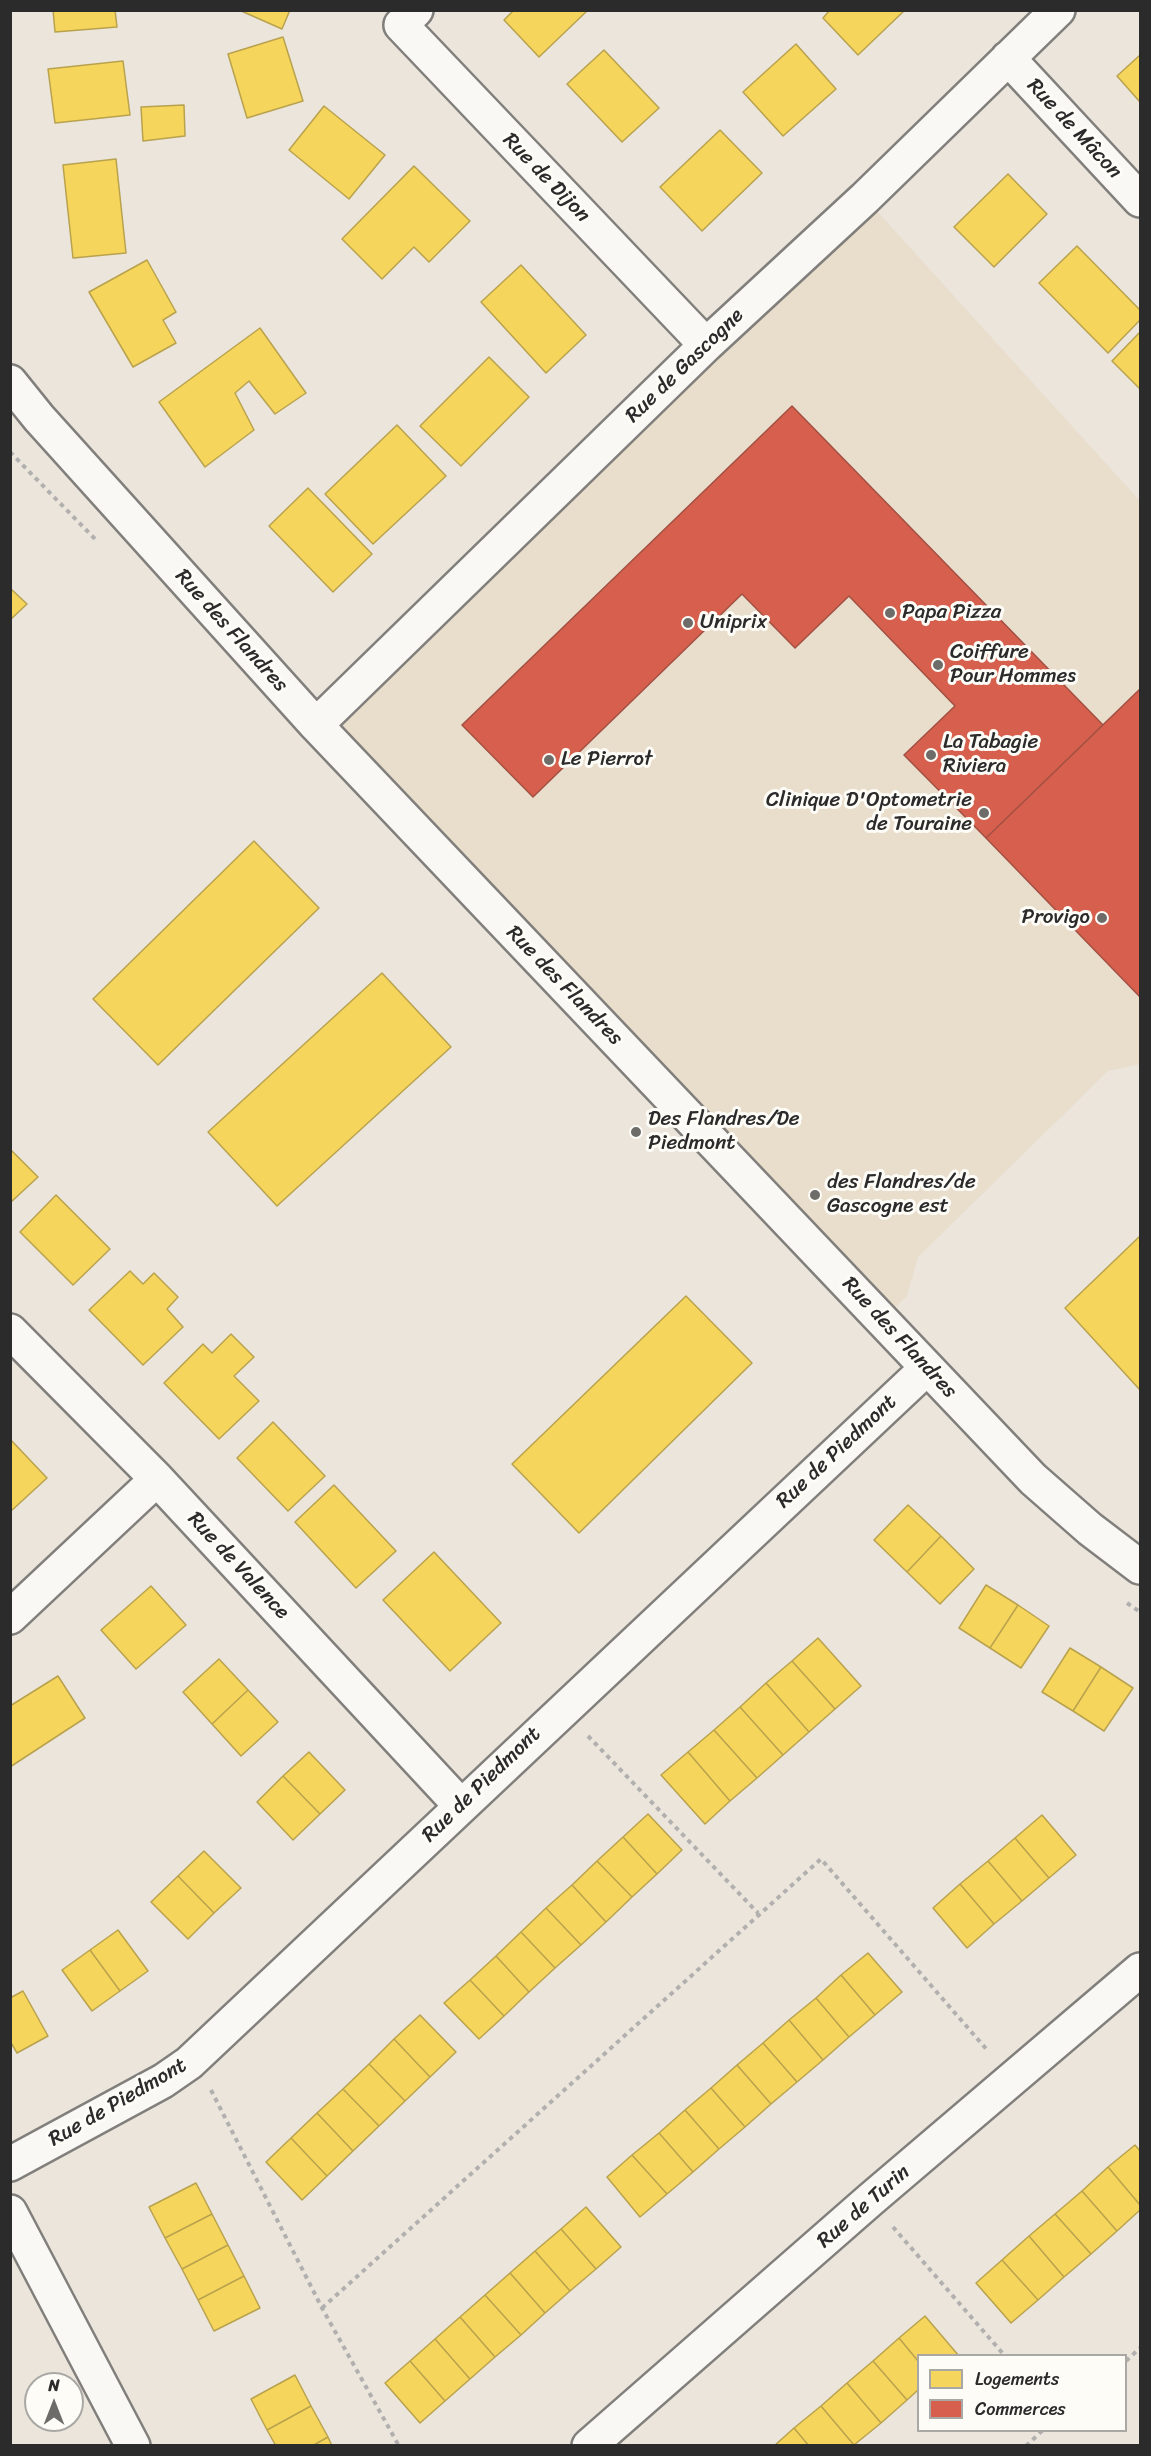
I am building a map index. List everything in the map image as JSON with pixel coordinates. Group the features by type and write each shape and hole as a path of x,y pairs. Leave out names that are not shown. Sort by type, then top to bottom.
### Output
{"street":[{"name":"Rue de Dijon","path":"416,10 401,25 705,345"},
{"name":"Rue de Gascogne","path":"316,725 705,345 865,198 1058,10"},
{"name":"Rue de Mâcon","path":"1008,58 1140,200"},
{"name":"Rue des Flandres","path":"11,383 39,418 316,725 927,1368 1053,1498 1140,1567"},
{"name":"Rue de Valence","path":"10,1331 157,1479 461,1806"},
{"name":"Rue de Piedmont","path":"10,2164 163,2081 195,2057 561,1709 927,1368"},
{"path":"10,1617 157,1479"},
{"name":"Rue de Turin","path":"589,2445 870,2200 1140,1970"},
{"path":"10,2212 133,2445"}],"path":[{"path":"561,1709 758,1913"},
{"path":"322,2308 758,1913 821,1859 1013,2080"},
{"path":"195,2057 322,2308 399,2445"},
{"path":"870,2200 1004,2354"},
{"path":"1127,2359 1140,2348"},
{"path":"1026,2445 1041,2432"}],"shaded area":[{"path":"865,198 1140,501 1140,1064 1108,1071 918,1257 907,1296 883,1320 316,725"}],"building: Logements":[{"path":"53,10 115,10 117,27 55,32"},
{"path":"239,10 290,10 282,29"},
{"path":"514,10 588,10 539,57 504,20"},
{"path":"830,10 905,10 858,55 823,18"},
{"path":"283,37 303,101 247,118 228,54"},
{"path":"796,44 836,89 783,136 743,92"},
{"path":"604,50 659,108 622,142 567,84"},
{"path":"1140,55 1140,102 1117,76"},
{"path":"123,61 130,115 55,123 48,69"},
{"path":"184,105 185,136 143,141 141,107"},
{"path":"324,106 385,155 349,199 289,150"},
{"path":"720,130 762,173 702,231 660,187"},
{"path":"116,159 126,253 73,258 63,165"},
{"path":"414,166 470,221 429,262 414,247 382,279 342,239"},
{"path":"1008,174 1047,214 994,267 954,227"},
{"path":"1077,246 1140,310 1140,320 1108,353 1039,283"},
{"path":"147,260 176,312 163,320 176,343 133,367 89,292"},
{"path":"521,265 586,335 546,373 481,302"},
{"path":"260,328 306,393 275,414 249,381 235,393 254,430 205,467 159,402"},
{"path":"1140,332 1140,389 1112,361"},
{"path":"489,357 529,397 461,466 420,426"},
{"path":"397,425 446,476 373,544 325,494"},
{"path":"308,488 372,554 333,592 269,526"},
{"path":"10,588 27,604 10,620"},
{"path":"254,841 319,908 158,1065 93,999"},
{"path":"382,973 451,1047 277,1206 208,1132"},
{"path":"10,1149 38,1177 10,1203"},
{"path":"56,1195 110,1249 73,1285 20,1232"},
{"path":"1140,1236 1140,1390 1065,1308"},
{"path":"130,1271 143,1284 154,1273 178,1297 167,1309 183,1327 143,1365 89,1310"},
{"path":"686,1296 752,1363 579,1533 512,1464"},
{"path":"231,1334 254,1357 234,1376 259,1401 219,1439 164,1383 203,1344 212,1353"},
{"path":"273,1422 325,1476 288,1511 237,1458"},
{"path":"10,1439 47,1478 10,1512"},
{"path":"334,1485 396,1551 356,1588 295,1522"},
{"path":"908,1505 941,1536 907,1572 874,1540"},
{"path":"941,1536 974,1569 940,1604 907,1572"},
{"path":"434,1552 501,1623 450,1671 383,1600"},
{"path":"986,1585 1018,1605 990,1648 959,1628"},
{"path":"151,1586 186,1625 136,1669 101,1630"},
{"path":"1018,1605 1049,1626 1021,1668 990,1648"},
{"path":"818,1638 861,1686 835,1709 792,1661"},
{"path":"1070,1648 1101,1667 1073,1711 1042,1692"},
{"path":"219,1659 248,1690 212,1724 183,1692"},
{"path":"792,1661 835,1709 809,1732 766,1683"},
{"path":"1101,1667 1133,1688 1104,1731 1073,1711"},
{"path":"58,1676 85,1718 10,1767 10,1706"},
{"path":"766,1683 809,1732 783,1755 740,1707"},
{"path":"248,1690 278,1722 241,1756 212,1724"},
{"path":"740,1707 783,1755 757,1778 714,1730"},
{"path":"714,1730 757,1778 730,1801 688,1752"},
{"path":"309,1752 345,1790 320,1814 283,1776"},
{"path":"688,1752 730,1801 705,1824 661,1775"},
{"path":"283,1776 320,1814 293,1840 257,1802"},
{"path":"648,1814 682,1850 657,1874 623,1837"},
{"path":"1042,1815 1076,1855 1049,1878 1015,1838"},
{"path":"623,1837 657,1874 632,1897 597,1861"},
{"path":"1015,1838 1049,1878 1022,1901 988,1861"},
{"path":"204,1851 241,1888 214,1913 178,1876"},
{"path":"597,1861 632,1897 606,1922 572,1885"},
{"path":"988,1861 1022,1901 994,1924 960,1884"},
{"path":"178,1876 214,1913 188,1939 151,1902"},
{"path":"960,1884 994,1924 967,1948 933,1908"},
{"path":"572,1885 606,1922 581,1945 546,1908"},
{"path":"546,1908 581,1945 555,1968 521,1932"},
{"path":"118,1930 148,1971 120,1991 90,1950"},
{"path":"521,1932 555,1968 529,1992 496,1956"},
{"path":"90,1950 120,1991 92,2011 62,1970"},
{"path":"868,1953 902,1992 875,2015 841,1975"},
{"path":"496,1956 529,1992 504,2016 470,1980"},
{"path":"841,1975 875,2015 849,2037 816,1998"},
{"path":"470,1980 504,2016 479,2039 444,2003"},
{"path":"23,1991 48,2036 17,2053 10,2041 10,1998"},
{"path":"816,1998 849,2037 823,2060 789,2020"},
{"path":"420,2015 456,2052 430,2077 394,2039"},
{"path":"789,2020 823,2060 797,2082 763,2043"},
{"path":"394,2039 430,2077 405,2101 369,2064"},
{"path":"763,2043 797,2082 771,2104 737,2065"},
{"path":"369,2064 405,2101 379,2126 343,2089"},
{"path":"737,2065 771,2104 745,2127 711,2088"},
{"path":"711,2088 745,2127 719,2149 685,2110"},
{"path":"343,2089 379,2126 353,2151 317,2113"},
{"path":"685,2110 719,2149 693,2172 659,2133"},
{"path":"317,2113 353,2151 327,2176 291,2138"},
{"path":"659,2133 693,2172 667,2194 632,2155"},
{"path":"291,2138 327,2176 302,2200 266,2162"},
{"path":"1135,2145 1140,2151 1140,2205 1108,2167"},
{"path":"632,2155 667,2194 640,2217 607,2177"},
{"path":"1108,2167 1140,2205 1140,2210 1117,2231 1082,2191"},
{"path":"196,2183 212,2214 165,2238 149,2207"},
{"path":"1082,2191 1117,2231 1091,2254 1055,2214"},
{"path":"586,2207 621,2247 596,2269 561,2229"},
{"path":"212,2214 228,2245 182,2269 165,2238"},
{"path":"1055,2214 1091,2254 1064,2277 1029,2236"},
{"path":"561,2229 596,2269 570,2291 535,2251"},
{"path":"1029,2236 1064,2277 1038,2300 1002,2260"},
{"path":"228,2245 244,2276 198,2300 182,2269"},
{"path":"535,2251 570,2291 545,2313 510,2273"},
{"path":"1002,2260 1038,2300 1011,2323 976,2283"},
{"path":"510,2273 545,2313 521,2335 485,2295"},
{"path":"244,2276 260,2308 214,2331 198,2300"},
{"path":"485,2295 521,2335 495,2357 460,2317"},
{"path":"925,2316 957,2354 917,2354 917,2360 899,2338"},
{"path":"460,2317 495,2357 470,2379 435,2339"},
{"path":"899,2338 917,2360 917,2391 907,2400 873,2361"},
{"path":"435,2339 470,2379 445,2401 410,2361"},
{"path":"410,2361 445,2401 420,2423 385,2383"},
{"path":"873,2361 907,2400 881,2423 847,2383"},
{"path":"295,2375 311,2406 267,2430 251,2399"},
{"path":"847,2383 881,2423 854,2445 821,2406"},
{"path":"311,2406 328,2437 312,2446 276,2446 267,2430"},
{"path":"821,2406 854,2446 809,2446 794,2428"},
{"path":"794,2428 809,2446 774,2446"},
{"path":"328,2437 332,2446 312,2446"}],"building: Commerces":[{"path":"792,406 1103,725 986,838 904,755 955,706 849,596 795,648 742,594 533,797 462,725"},
{"name":"Provigo","path":"1140,689 1140,997 986,838"}],"place":[{"name":"Papa Pizza","path":"890,613"},
{"name":"Uniprix","path":"688,623"},
{"name":"Coiffure Pour Hommes","path":"938,665"},
{"name":"La Tabagie Riviera","path":"931,755"},
{"name":"Le Pierrot","path":"549,760"},
{"name":"Clinique D'Optometrie de Touraine","path":"984,813"},
{"name":"Provigo","path":"1102,918"},
{"name":"Des Flandres/De Piedmont","path":"636,1132"},
{"name":"des Flandres/de Gascogne est","path":"815,1195"}]}
